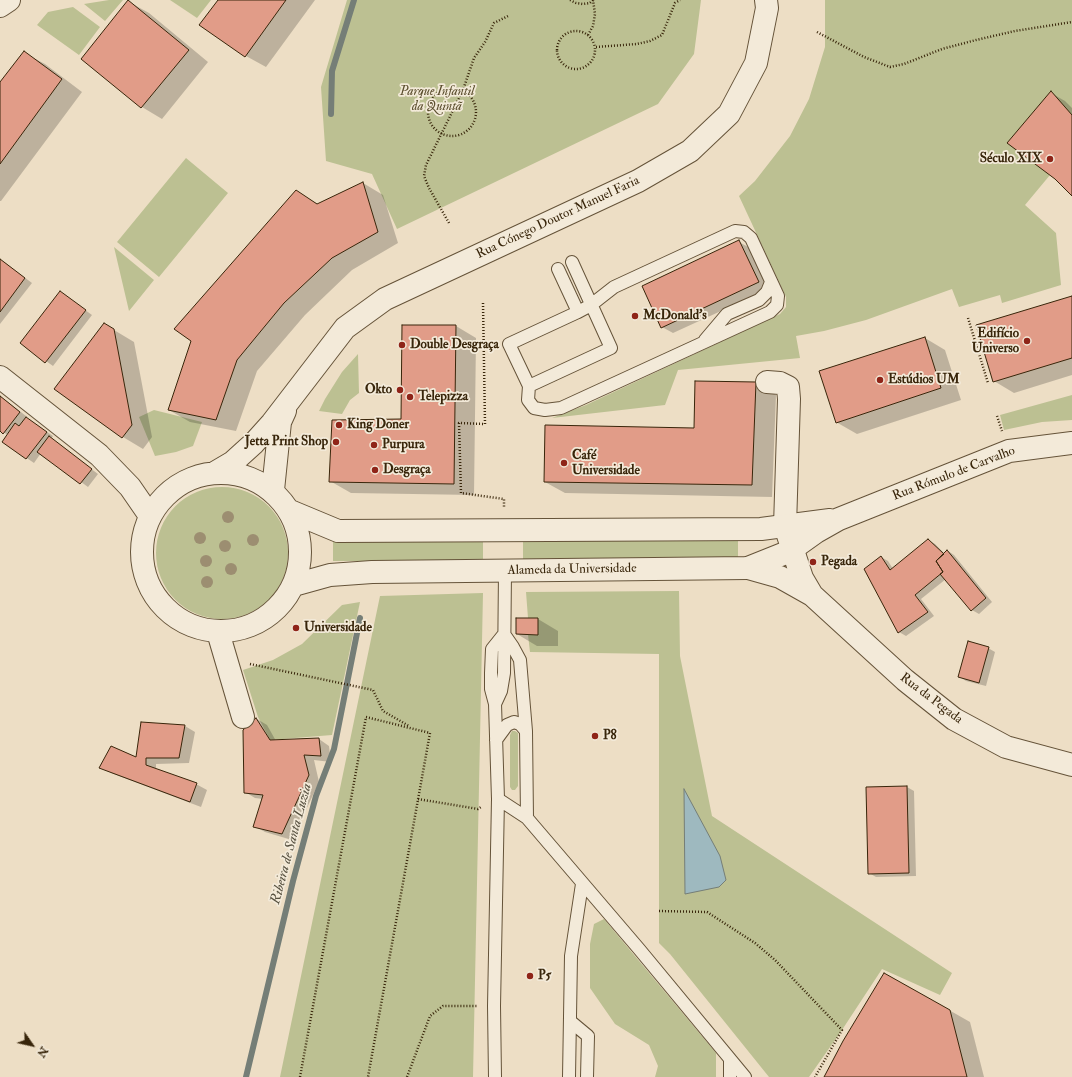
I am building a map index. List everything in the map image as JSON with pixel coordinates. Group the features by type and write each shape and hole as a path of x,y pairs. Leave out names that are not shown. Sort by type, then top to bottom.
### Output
{"street":[{"path":"0,6 9,0"},
{"name":"Rua Cónego Doutor Manuel Faria","path":"216,472 233,462 254,443 272,423 345,328 385,299 638,181 690,151 729,114 756,63 767,8 766,0"},
{"path":"0,377 99,455 130,486 150,516"},
{"path":"767,382 780,383 788,387 786,526 802,578 812,595"},
{"name":"Rua Cónego Doutor Manuel Faria","path":"273,490 280,422 294,394"},
{"name":"Rua Rómulo de Carvalho","path":"839,519 1009,451 1072,443"},
{"path":"216,472 247,476 273,490 290,511 300,535 301,561 294,585 280,604 266,618 247,628 218,632 192,627 169,613 152,592 143,568 142,541 150,516 173,488 194,476 216,472"},
{"path":"290,511 338,531 747,529 786,526 839,519"},
{"name":"Alameda da Universidade","path":"294,585 330,575 372,572 748,568 788,552 796,556 816,532 839,519"},
{"path":"747,529 753,538 755,550 748,568 780,577 812,595"},
{"name":"Rua da Pegada","path":"812,595 905,680 954,719 1006,747 1072,765"},
{"path":"218,632 242,717"}],"lane":[{"path":"735,231 744,232 751,238 771,282 778,296 777,306 770,312 561,408 545,410 534,408 528,400 529,386 509,344 591,305 614,287 735,231"},
{"path":"529,386 611,348 572,262"},
{"path":"558,268 578,312"},
{"path":"701,344 727,314 759,300 767,292 771,282"},
{"path":"495,1077 494,1006 498,799 495,704 501,691 504,672 505,571"},
{"path":"504,634 520,660 526,731 527,818"},
{"path":"496,740 507,725 514,722 520,724 526,731"},
{"path":"498,799 527,818 639,949 745,1077"},
{"path":"569,1077 571,956 582,884"},
{"path":"570,1022 588,1036 587,1077"},
{"path":"730,1059 730,1077"}],"path":[{"path":"570,0 583,4 590,3 593,0 595,14 593,26 588,35"},
{"path":"596,47 637,44 650,41 662,35 675,3 680,0"},
{"path":"449,223 429,188 424,176 426,165 463,90 474,58 485,42 494,23 508,16"},
{"path":"817,32 864,57 890,67 904,64 942,48 1016,31 1072,22"},
{"path":"574,31 580,31 588,35 594,41 596,47 594,59 584,68 578,69 571,69 565,66 558,55 557,48 563,36 574,31"},
{"path":"447,88 463,90 474,101 476,116 473,124 462,135 454,136 441,133 433,126 429,119 428,111 430,103 434,96 447,88"},
{"path":"483,303 485,424 459,423 461,492 504,499 504,530"},
{"path":"968,318 988,383"},
{"path":"226,659 373,690 383,711 412,728"},
{"path":"300,1077 366,717 430,733 368,1077"},
{"path":"418,799 478,808"},
{"path":"658,911 707,912 749,939 774,960 838,1025 842,1030 815,1077"},
{"path":"407,1077 430,1016 443,1006 494,1006"}],"green space":[{"path":"109,0 123,0 105,21 84,4"},
{"path":"170,0 211,0 197,18"},
{"name":"Parque Infantil da Quintã","path":"347,0 701,0 694,54 658,104 397,229 372,174 326,161 321,87"},
{"path":"825,0 1072,0 1072,115 1008,143 1050,175 1025,205 1056,233 1061,285 1002,303 1000,295 959,307 952,289 866,320 824,331 796,336 800,358 678,370 665,405 552,418 586,405 780,314 786,307 786,297 739,196 755,181 790,136 809,99 825,47"},
{"path":"73,7 100,27 79,55 37,25 48,12"},
{"path":"186,158 228,193 159,277 117,242"},
{"path":"114,247 154,280 129,311"},
{"path":"358,354 359,393 350,400 342,414 319,411 342,372"},
{"path":"1072,395 1072,420 1042,422 1004,430 1000,415"},
{"path":"154,410 202,422 193,446 176,452 155,456 139,417"},
{"path":"228,487 247,492 259,498 269,506 277,516 283,528 287,540 287,566 283,578 277,590 269,600 259,608 247,614 235,618 216,619 197,614 185,608 175,600 167,590 161,578 157,566 156,547 161,528 167,516 175,506 185,498 197,492 209,488"},
{"path":"333,538 483,538 483,561 333,561"},
{"path":"738,539 738,558 523,559 523,541"},
{"path":"679,591 680,656 712,816 952,973 940,995 882,969 809,1077 769,1077 670,954 659,943 659,654 530,652 528,635 538,635 538,619 528,618 526,592"},
{"path":"483,593 473,1077 280,1077 380,596"},
{"path":"360,602 332,735 270,740 258,717 243,670 273,660 302,644 342,605"},
{"path":"512,731 518,733 518,786 515,790 512,790 510,787 510,735"},
{"path":"604,919 716,1053 716,1077 655,1077 658,1066 649,1045 615,1024 590,988 590,944 594,924"}],"water":[{"path":"684,789 720,856 726,880 719,887 685,894"}],"building":[{"path":"128,0 189,50 141,108 81,59"},
{"path":"218,0 286,0 245,57 199,25"},
{"path":"24,51 62,79 0,164 0,82"},
{"name":"Século XIX","path":"1051,91 1072,115 1072,196 1055,179 1007,143"},
{"path":"363,182 378,232 332,258 284,303 237,360 216,420 168,410 191,341 174,329 296,190 317,204"},
{"path":"739,240 759,282 661,328 642,286"},
{"path":"0,259 25,278 0,312"},
{"path":"60,291 86,310 45,363 20,343"},
{"name":"Edifício Universo","path":"1072,296 1072,358 993,382 976,325"},
{"path":"104,323 114,329 132,425 122,438 54,389"},
{"path":"402,325 456,325 454,484 329,482 332,420 401,419"},
{"name":"Estúdios UM","path":"925,337 941,388 836,423 819,371"},
{"path":"695,381 756,382 752,485 544,482 545,425 694,428"},
{"path":"0,396 20,412 3,434 0,431"},
{"path":"26,417 47,432 26,459 2,442 15,423 19,426"},
{"path":"49,436 92,469 80,484 37,452"},
{"path":"928,539 944,554 936,561 943,572 915,595 928,612 898,633 864,569 881,556 890,570"},
{"path":"947,550 986,598 971,611 940,574 943,572 936,561"},
{"path":"516,618 538,618 538,635 516,634"},
{"path":"968,641 989,647 979,683 958,677"},
{"path":"256,718 270,740 319,738 321,756 304,755 309,775 282,834 253,827 263,795 244,793 243,730"},
{"path":"141,722 185,725 179,758 146,758 146,765 197,783 190,802 99,768 111,746 136,757"},
{"path":"907,786 909,873 868,874 866,787"},
{"path":"884,973 950,1010 967,1077 824,1077 843,1041"}],"waterway":[{"name":"Ribeira de Santa Luzia","path":"331,114 332,71 354,0"},
{"name":"Ribeira de Santa Luzia","path":"246,1077 293,881 316,796 334,749 360,618"}],"place":[{"name":"Século XIX","path":"1050,159"},
{"name":"McDonald's","path":"635,316"},
{"name":"Edifício Universo","path":"1027,341"},
{"name":"Double Desgraça","path":"402,345"},
{"name":"Estúdios UM","path":"880,380"},
{"name":"Okto","path":"400,390"},
{"name":"Telepizza","path":"410,397"},
{"name":"King Doner","path":"339,425"},
{"name":"Jetta Print Shop","path":"336,442"},
{"name":"Purpura","path":"374,445"},
{"name":"Café Universidade","path":"564,463"},
{"name":"Desgraça","path":"375,470"},
{"name":"Pegada","path":"813,562"},
{"name":"Universidade","path":"296,628"},
{"name":"P8","path":"595,736"},
{"name":"P5","path":"530,976"}]}
